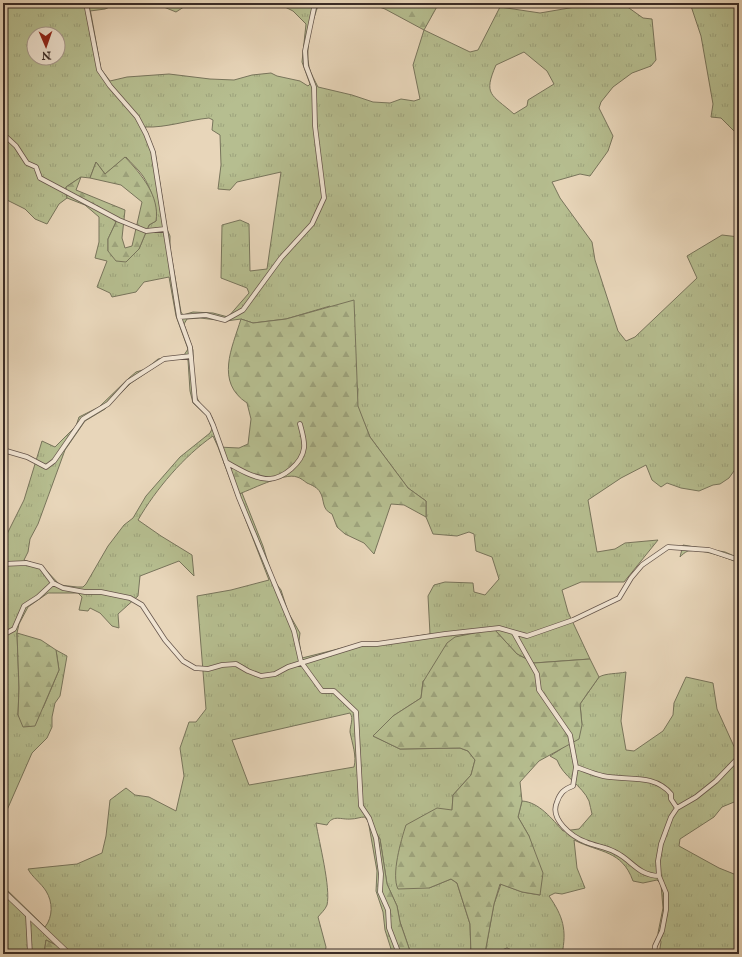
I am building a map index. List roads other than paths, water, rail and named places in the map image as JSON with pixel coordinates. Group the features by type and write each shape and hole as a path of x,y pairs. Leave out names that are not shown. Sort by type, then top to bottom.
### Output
{"street":[{"path":"86,3 99,70 110,86 137,117 146,134 152,152 179,317 190,347 195,401 208,414 225,462 294,631 301,662 322,691 334,691 356,712 361,806 369,818 376,838 381,874 380,892 388,910 389,928 399,954"},
{"path":"179,317 206,315 225,320 243,310 281,258 312,224 324,198 314,126 314,87 306,66 305,51 315,3"},
{"path":"3,134 16,146 27,163 36,167 40,178 119,220 146,231 165,229"},
{"path":"3,450 27,457 46,467 54,460 83,419 108,404 128,382 164,359 191,356"},
{"path":"225,462 258,477 269,479 293,469 304,449 300,424"},
{"path":"3,564 26,563 41,568 53,583 75,591 101,592 124,597 142,605 165,640 183,661 195,668 208,669 222,665 236,664 248,671 262,676 275,674 301,662 362,644 377,644 499,628 527,636 573,620 619,598 631,578 642,565 668,547 709,550 739,560"},
{"path":"3,635 14,629 24,606 38,597 53,583"},
{"path":"514,633 537,674 539,690 570,734 576,766 573,786 564,789 554,806 558,818 564,827 576,837 616,852 637,870 652,876 659,876"},
{"path":"654,954 655,946 662,931 666,910 666,892 659,876 658,861 671,816 677,808 696,797 716,781 739,757"},
{"path":"576,766 604,776 644,779 664,786 671,794 671,799 677,808"},
{"path":"3,891 69,954"},
{"path":"28,916 30,954"}]}
